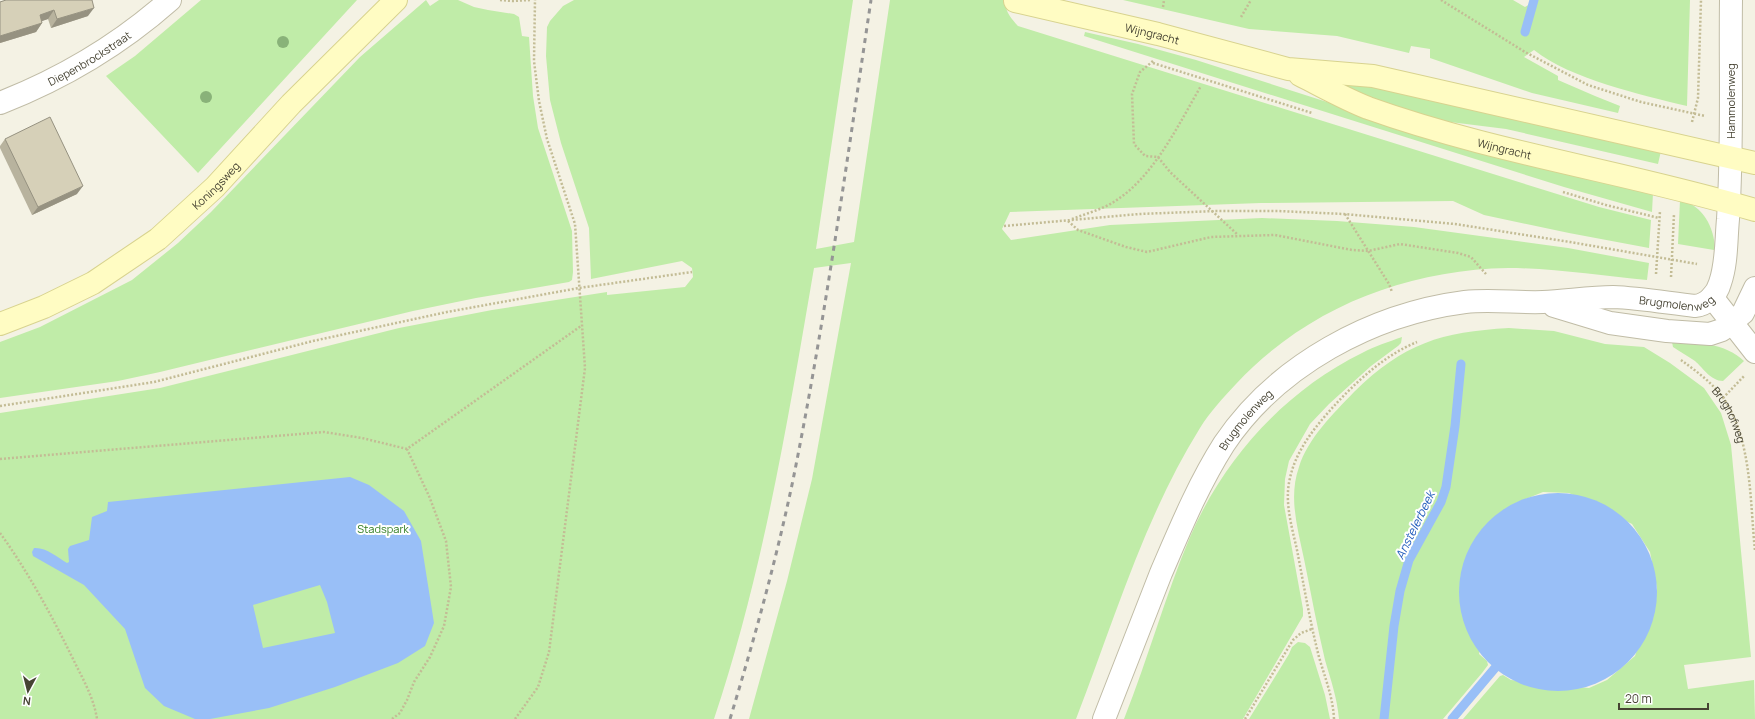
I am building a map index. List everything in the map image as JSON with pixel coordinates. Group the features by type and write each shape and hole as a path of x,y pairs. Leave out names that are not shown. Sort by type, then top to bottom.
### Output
{"main road":[{"name":"Koningsweg","path":"0,324 44,307 93,283 158,239 215,187 291,104 396,0"},
{"name":"Wijngracht","path":"1015,1 1158,34 1288,69 1373,76 1755,163"},
{"name":"Wijngracht","path":"1288,69 1367,107 1445,132 1523,153 1677,188 1755,210"}],"street":[{"name":"Diepenbrockstraat","path":"0,103 32,90 86,62 121,39 170,0"},
{"name":"Hammolenweg","path":"1729,202 1731,0"},
{"name":"Brugmolenweg","path":"1104,719 1185,516 1208,471 1225,443 1244,419 1274,387 1302,365 1368,328 1438,306 1491,300 1542,302 1612,297 1695,306 1700,305 1712,296 1720,284 1724,269 1729,202"},
{"name":"Brugmolenweg","path":"1542,302 1610,323 1667,331 1710,334 1722,330 1743,313 1755,288"},
{"path":"1712,296 1733,322 1753,361"}],"path":[{"path":"500,0 531,0"},
{"path":"515,719 538,687 549,652 585,368 575,224 538,101 534,61 535,0"},
{"path":"1241,17 1251,0"},
{"path":"1441,0 1525,52 1588,85 1641,102 1694,115 1698,98 1701,0"},
{"path":"1153,63 1140,72 1132,94 1134,144 1145,156 1158,157 1170,172 1238,235"},
{"path":"1068,220 1112,203 1133,187 1158,157 1201,86"},
{"path":"1004,226 1139,214 1213,211 1278,211 1344,214 1455,224 1672,260"},
{"path":"1344,214 1389,284 1400,317 1412,344"},
{"path":"1068,220 1078,230 1119,245 1147,252 1211,237 1275,235 1352,250 1368,251 1400,244 1458,253 1471,257 1487,275 1491,300"},
{"path":"0,406 154,382 313,341 447,312 579,288 692,272"},
{"path":"0,459 324,432 362,438 407,449 581,325"},
{"path":"1334,719 1333,704 1312,629 1289,514 1289,479 1302,446 1336,404 1369,373 1400,350 1418,341"},
{"name":"Brughofweg","path":"1678,358 1710,383 1723,398 1731,412 1744,448 1755,551"},
{"path":"1723,398 1753,361"},
{"path":"392,719 400,713 408,700 414,682 430,657 444,626 451,587 446,541 429,496 407,449"},
{"path":"0,533 13,550 62,636 91,696 96,709 97,719"},
{"path":"1245,719 1293,640 1300,633 1312,629"}],"green space":[{"path":"201,0 357,0 198,173 106,76 135,56"},
{"path":"426,0 430,6 439,0 458,0 474,7 514,14 519,17 522,36 529,37 533,96 538,128 572,231 572,280 569,282 476,298 413,311 118,381 0,398 0,342 40,327 132,280 178,243 211,212 360,57"},
{"name":"Stadspark","path":"574,0 853,0 816,249 854,242 890,0 1006,0 1007,11 1018,26 1599,207 1651,220 1649,248 1484,215 1453,201 1261,203 1010,212 1002,229 1011,240 1110,225 1262,218 1337,221 1414,227 1568,248 1649,263 1647,280 1525,268 1470,270 1432,276 1395,286 1360,298 1326,314 1294,334 1264,357 1236,384 1212,411 1180,462 1162,498 1131,570 1076,719 749,719 787,581 812,479 851,263 814,268 773,496 747,608 714,719 0,719 0,413 160,388 399,328 492,310 607,292 607,295 685,287 693,277 692,268 682,261 591,279 589,228 561,143 550,100 546,56 547,27 550,21 563,6"},
{"path":"1123,0 1513,0 1525,7 1537,0 1690,0 1687,106 1628,91 1586,78 1549,60 1534,50 1524,57 1558,76 1558,80 1620,106 1618,113 1532,93 1430,58 1430,49 1411,46 1409,53 1337,36 1249,29"},
{"path":"1085,32 1138,44 1196,60 1499,157 1653,193 1652,212 1564,187 1084,36"},
{"path":"1348,81 1661,151 1658,164 1506,129 1434,120 1347,93 1344,88"},
{"path":"1680,200 1695,207 1706,218 1710,225 1714,241 1714,250 1678,244"},
{"path":"1509,328 1554,331 1605,344 1644,347 1670,363 1704,388 1721,413 1731,445 1751,657 1684,665 1688,689 1754,680 1755,719 1463,719 1500,676 1503,675 1511,680 1589,688 1607,680 1635,656 1657,588 1650,552 1632,524 1569,493 1543,492 1516,503 1479,654 1487,661 1488,665 1443,719 1339,719 1335,696 1319,635 1295,513 1294,490 1303,456 1308,446 1322,427 1354,392 1372,375 1407,351 1443,337 1485,330"},
{"path":"1402,337 1401,343 1398,346 1371,366 1329,404 1310,424 1289,461 1285,479 1284,505 1303,616 1243,719 1124,719 1181,559 1204,508 1220,480 1239,454 1260,430 1283,407 1307,387 1362,353"},
{"path":"1672,342 1701,343 1719,347 1728,350 1744,361 1723,381 1715,379 1695,361 1673,347"},
{"path":"1298,642 1305,643 1310,647 1325,695 1330,719 1249,719 1292,647"}],"water":[{"path":"350,477 369,485 404,511 421,541 434,623 425,646 398,663 335,687 269,708 210,719 195,719 164,706 145,688 125,629 84,585 33,556 32,552 34,548 38,548 51,553 67,563 69,562 68,549 70,546 89,540 92,517 107,511 108,502","holes":["320,585 327,602 335,633 263,648 253,605"]},
{"path":"1548,493 1568,493 1587,497 1605,504 1621,515 1635,529 1646,545 1650,554 1657,582 1657,602 1653,621 1646,639 1635,655 1621,669 1605,680 1587,687 1568,691 1548,691 1529,687 1511,680 1495,669 1481,655 1470,639 1463,621 1459,602 1459,582 1463,563 1470,545 1481,529 1495,515 1511,504 1529,497"}],"building":[{"path":"6,0 92,0 94,8 57,19 54,10 40,15 42,23 0,36 0,2"},
{"path":"50,117 83,186 38,207 5,139"}],"waterway":[{"name":"Anstelerbeek","path":"1525,32 1534,0"},
{"name":"Anstelerbeek","path":"1384,719 1394,626 1400,591 1409,560 1441,502 1446,487 1455,426 1461,364"},
{"path":"1452,719 1495,668"}],"railway":[{"path":"730,719 764,600 793,480 805,420 844,180 871,0"}]}
